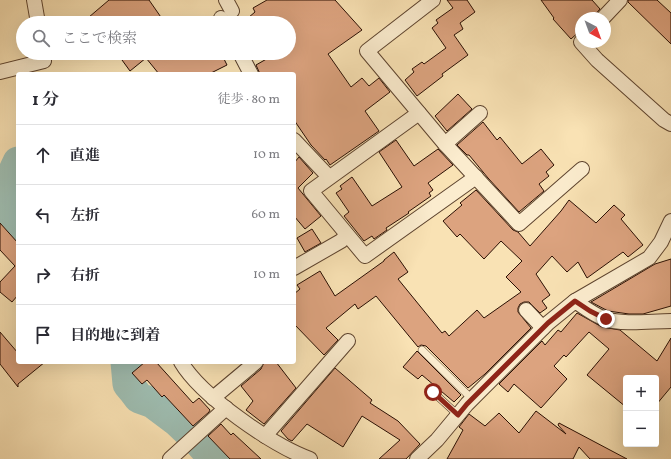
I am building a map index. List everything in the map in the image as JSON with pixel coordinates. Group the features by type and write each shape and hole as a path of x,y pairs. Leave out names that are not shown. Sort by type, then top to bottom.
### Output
{"street":[{"path":"34,0 37,16"},
{"path":"433,0 366,51 445,144 519,224 582,169"},
{"path":"609,12 620,0"},
{"path":"586,48 597,60 664,120 671,124"},
{"path":"243,60 249,72"},
{"path":"0,72 45,63"},
{"path":"419,113 311,191 364,256 476,176"},
{"path":"445,144 480,113"},
{"path":"296,142 329,177"},
{"path":"417,459 437,440 472,399 542,328 575,301 649,258 661,242 671,221"},
{"path":"296,267 341,241 347,235"},
{"path":"575,301 606,319 627,322 671,321"},
{"path":"526,310 542,328"},
{"path":"265,436 348,341"},
{"path":"182,364 185,370 213,398 226,408 265,436 307,459"},
{"path":"213,398 254,364"},
{"path":"170,459 226,408"}],"lane":[{"path":"422,350 472,399"},
{"path":"433,392 458,415"}],"building":[{"path":"109,0 149,0 160,16 90,16"},
{"path":"267,0 335,0 362,30 328,54 351,87 362,78 369,86 379,78 390,92 365,111 379,131 330,165 326,159 325,160 311,145 296,123 296,72 259,72 256,65 265,60 296,60 296,16 250,16 255,12 253,8"},
{"path":"447,0 467,0 475,12 460,23 463,29 454,35 468,55 442,74 443,76 417,96 405,80 414,72 412,69 422,62 424,64 446,48 432,28 438,23 436,20 453,8"},
{"path":"541,0 592,0 600,9 597,12 575,12 575,35 571,39 553,19 554,18"},
{"path":"628,0 657,0 671,13 671,44 628,2"},
{"path":"122,60 144,60 130,71"},
{"path":"148,60 224,60 227,65 213,72 157,72"},
{"path":"458,94 472,109 447,131 435,116"},
{"path":"483,122 497,140 500,137 522,164 541,149 554,165 546,172 549,176 539,184 544,191 519,212 469,155 467,155 457,145"},
{"path":"396,140 414,166 438,149 453,165 428,183 433,190 429,193 431,196 386,228 387,230 374,239 372,236 364,241 344,216 349,212 336,193 342,189 340,186 352,177 372,206 402,187 379,152"},
{"path":"299,157 313,173 298,188 321,216 305,229 296,218 296,161"},
{"path":"476,190 530,246 569,200 596,223 614,205 625,215 621,219 643,245 628,257 623,252 587,278 578,262 567,272 552,256 536,274 550,295 542,301 547,308 540,313 529,302 520,304 518,312 531,328 485,374 468,388 426,346 421,345 418,347 376,296 358,309 355,304 326,328 338,340 324,355 296,326 296,292 300,289 297,285 320,271 335,296 384,261 394,252 408,272 398,279 442,333 445,331 449,336 477,310 484,318 521,292 506,277 522,261 501,241 484,259 460,234 457,237 443,221 462,205 460,203"},
{"path":"0,223 16,241 16,297 12,302 0,292 0,282 15,266 0,250"},
{"path":"312,229 321,243 305,252 297,238"},
{"path":"671,259 671,306 643,314 629,314 608,311 591,302 655,264"},
{"path":"577,313 602,327 620,330 657,361 671,338 671,387 659,401 659,375 623,375 623,405 587,375 609,349 589,332 566,357 564,355 554,366 567,379 541,408 514,384 508,392 499,384 542,341 545,345 558,330 561,332"},
{"path":"0,332 16,351 16,364 43,364 18,384 18,387 0,364"},
{"path":"417,351 461,395 454,402 422,375 418,379 403,367"},
{"path":"143,364 158,364 193,403 199,398 210,410 193,426 164,395 162,397 147,380 142,384 132,373"},
{"path":"263,364 278,364 296,388 264,424 246,410 253,401 241,386 261,369"},
{"path":"335,368 372,400 370,403 398,421 420,444 406,459 379,459 400,440 362,416 343,447 307,424 292,441 288,439 281,431"},
{"path":"536,411 566,434 558,425 559,423 627,459 590,459 579,447 573,459 447,459 463,430 459,427 469,414 485,426 499,413 519,433"},
{"path":"221,424 231,435 233,433 261,459 230,459 208,436"}],"waterway":[{"path":"16,167 7,189 6,196 8,211 16,227"},
{"path":"126,364 128,384 139,398 153,403 177,421 214,459"}],"route":[{"path":"433,392 458,415 524,346 548,323 575,301 606,319"}]}
